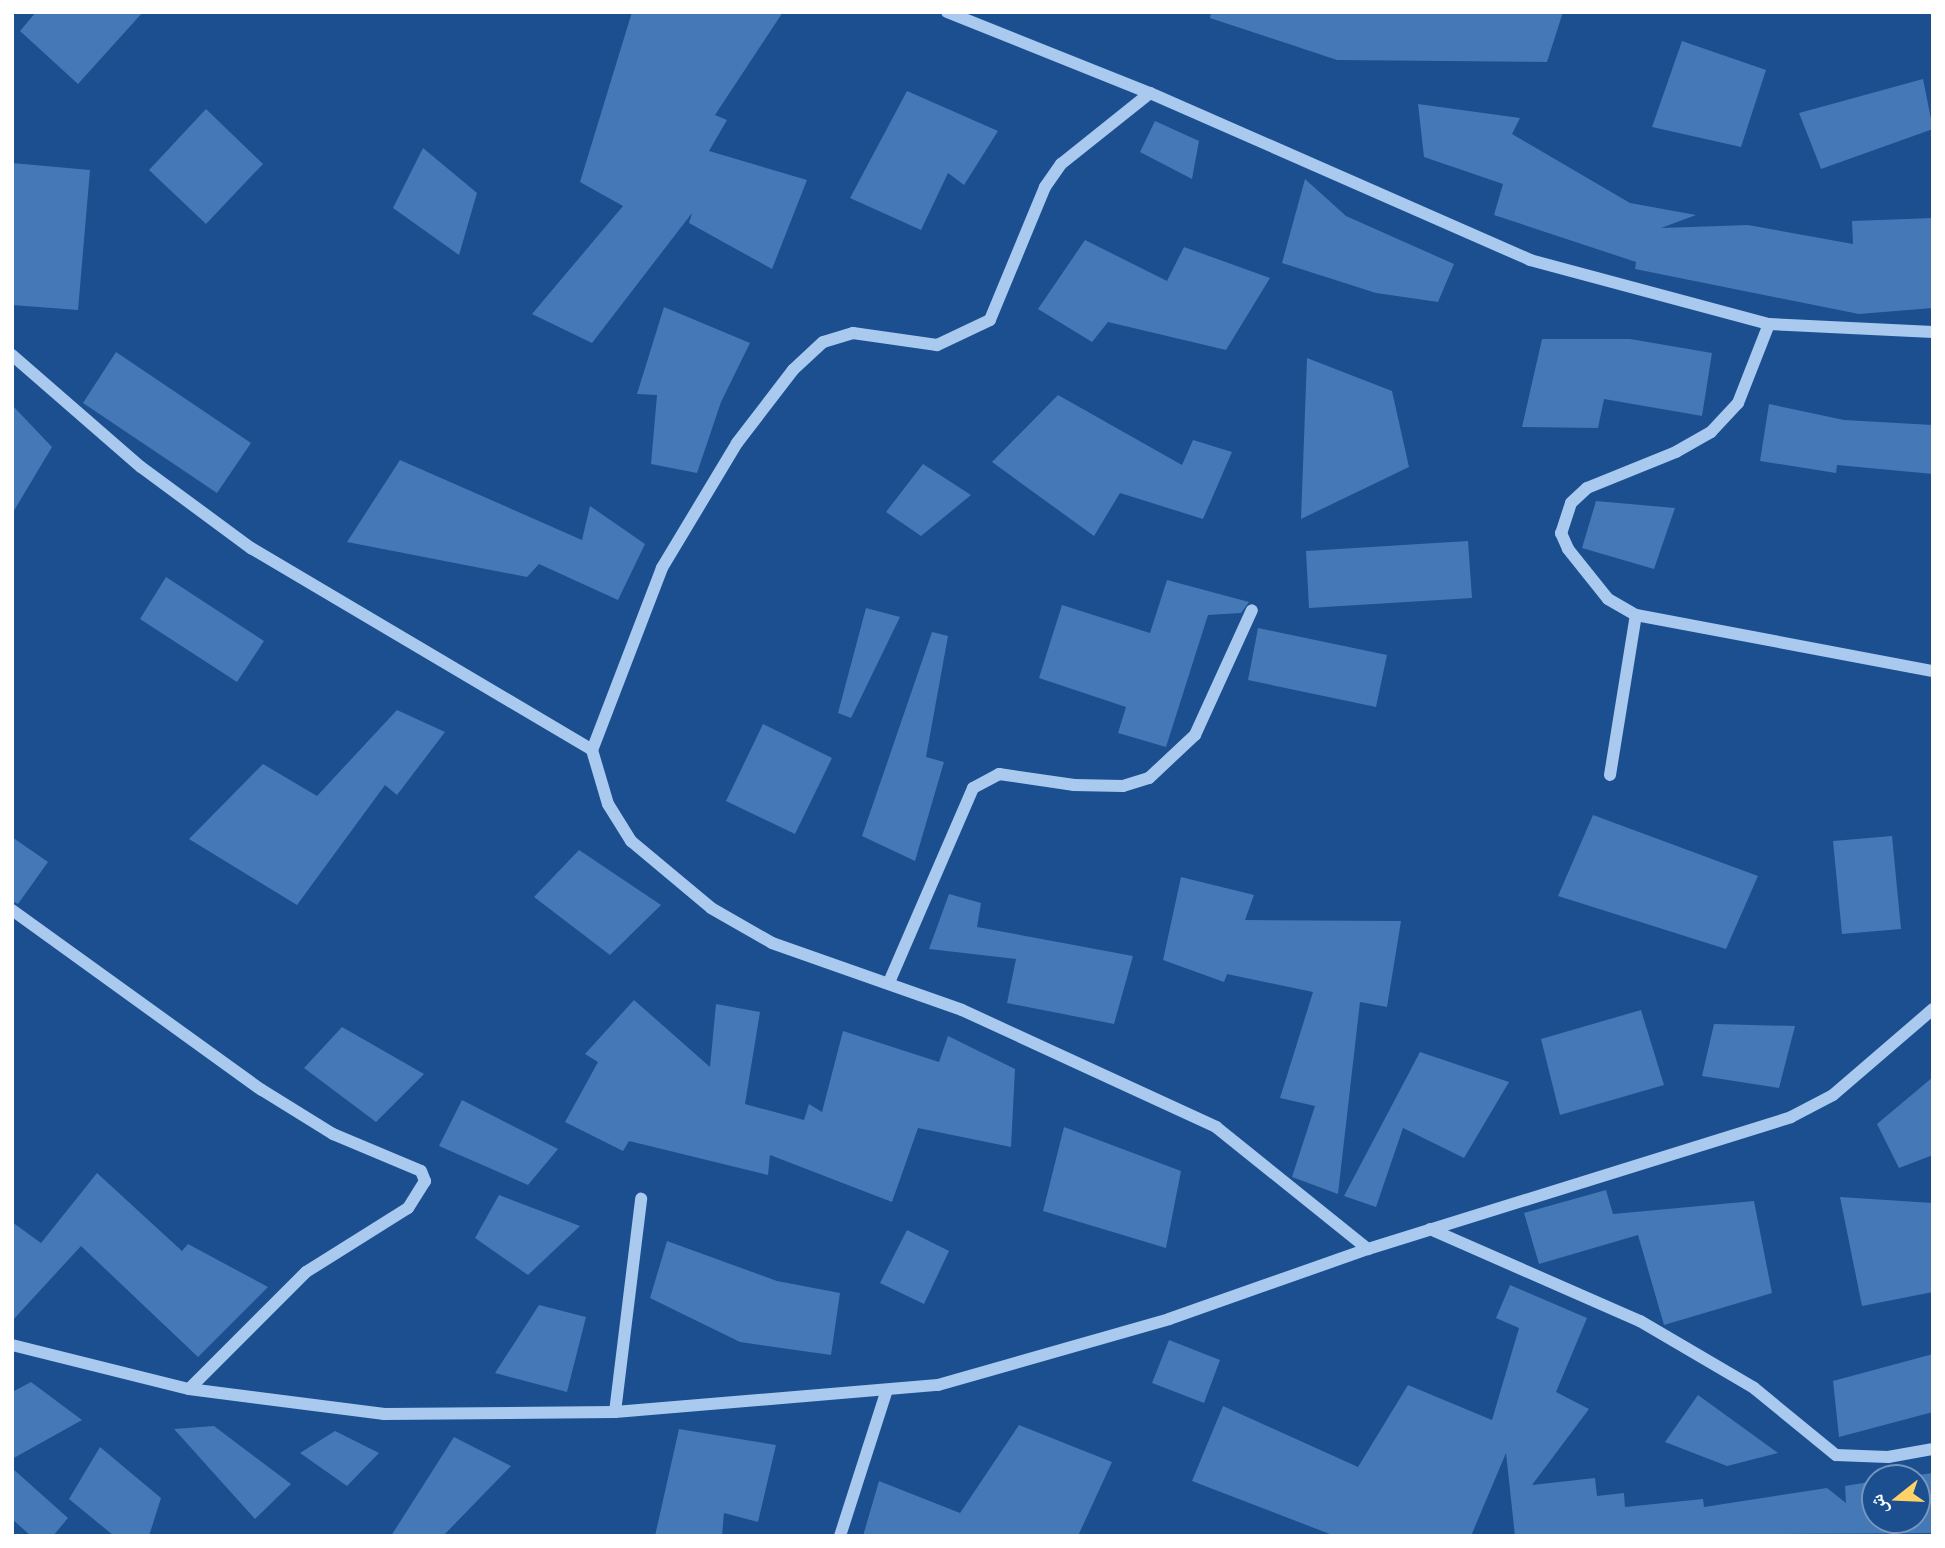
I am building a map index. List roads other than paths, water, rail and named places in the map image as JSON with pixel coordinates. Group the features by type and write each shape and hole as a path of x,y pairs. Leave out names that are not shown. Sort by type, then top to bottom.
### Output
{"street":[{"path":"947,12 1150,93 1530,260 1769,324 1933,332"},
{"path":"593,750 662,568 737,443 793,370 823,342 853,333 937,345 990,320 1045,187 1061,164 1150,93"},
{"path":"1769,324 1738,403 1711,432 1597,482 1572,503 1561,533 1568,549 1608,599 1636,615 1933,670"},
{"path":"12,355 141,467 251,548 593,750 620,823 673,881 772,943 890,980 1216,1127 1368,1249"},
{"path":"890,980 958,816 981,780 1028,775 1074,785 1123,786 1149,778 1195,735 1252,610"},
{"path":"1610,775 1636,615"},
{"path":"12,909 262,1090 333,1134 421,1171 425,1181 408,1208 306,1272 189,1389"},
{"path":"12,1345 189,1389 384,1414 615,1412 886,1393 982,1376 1430,1229 1791,1117 1833,1095 1933,1009"},
{"path":"615,1412 641,1199"},
{"path":"1430,1229 1640,1321 1754,1388 1836,1455 1888,1457 1933,1449"},
{"path":"840,1536 886,1393"}]}
